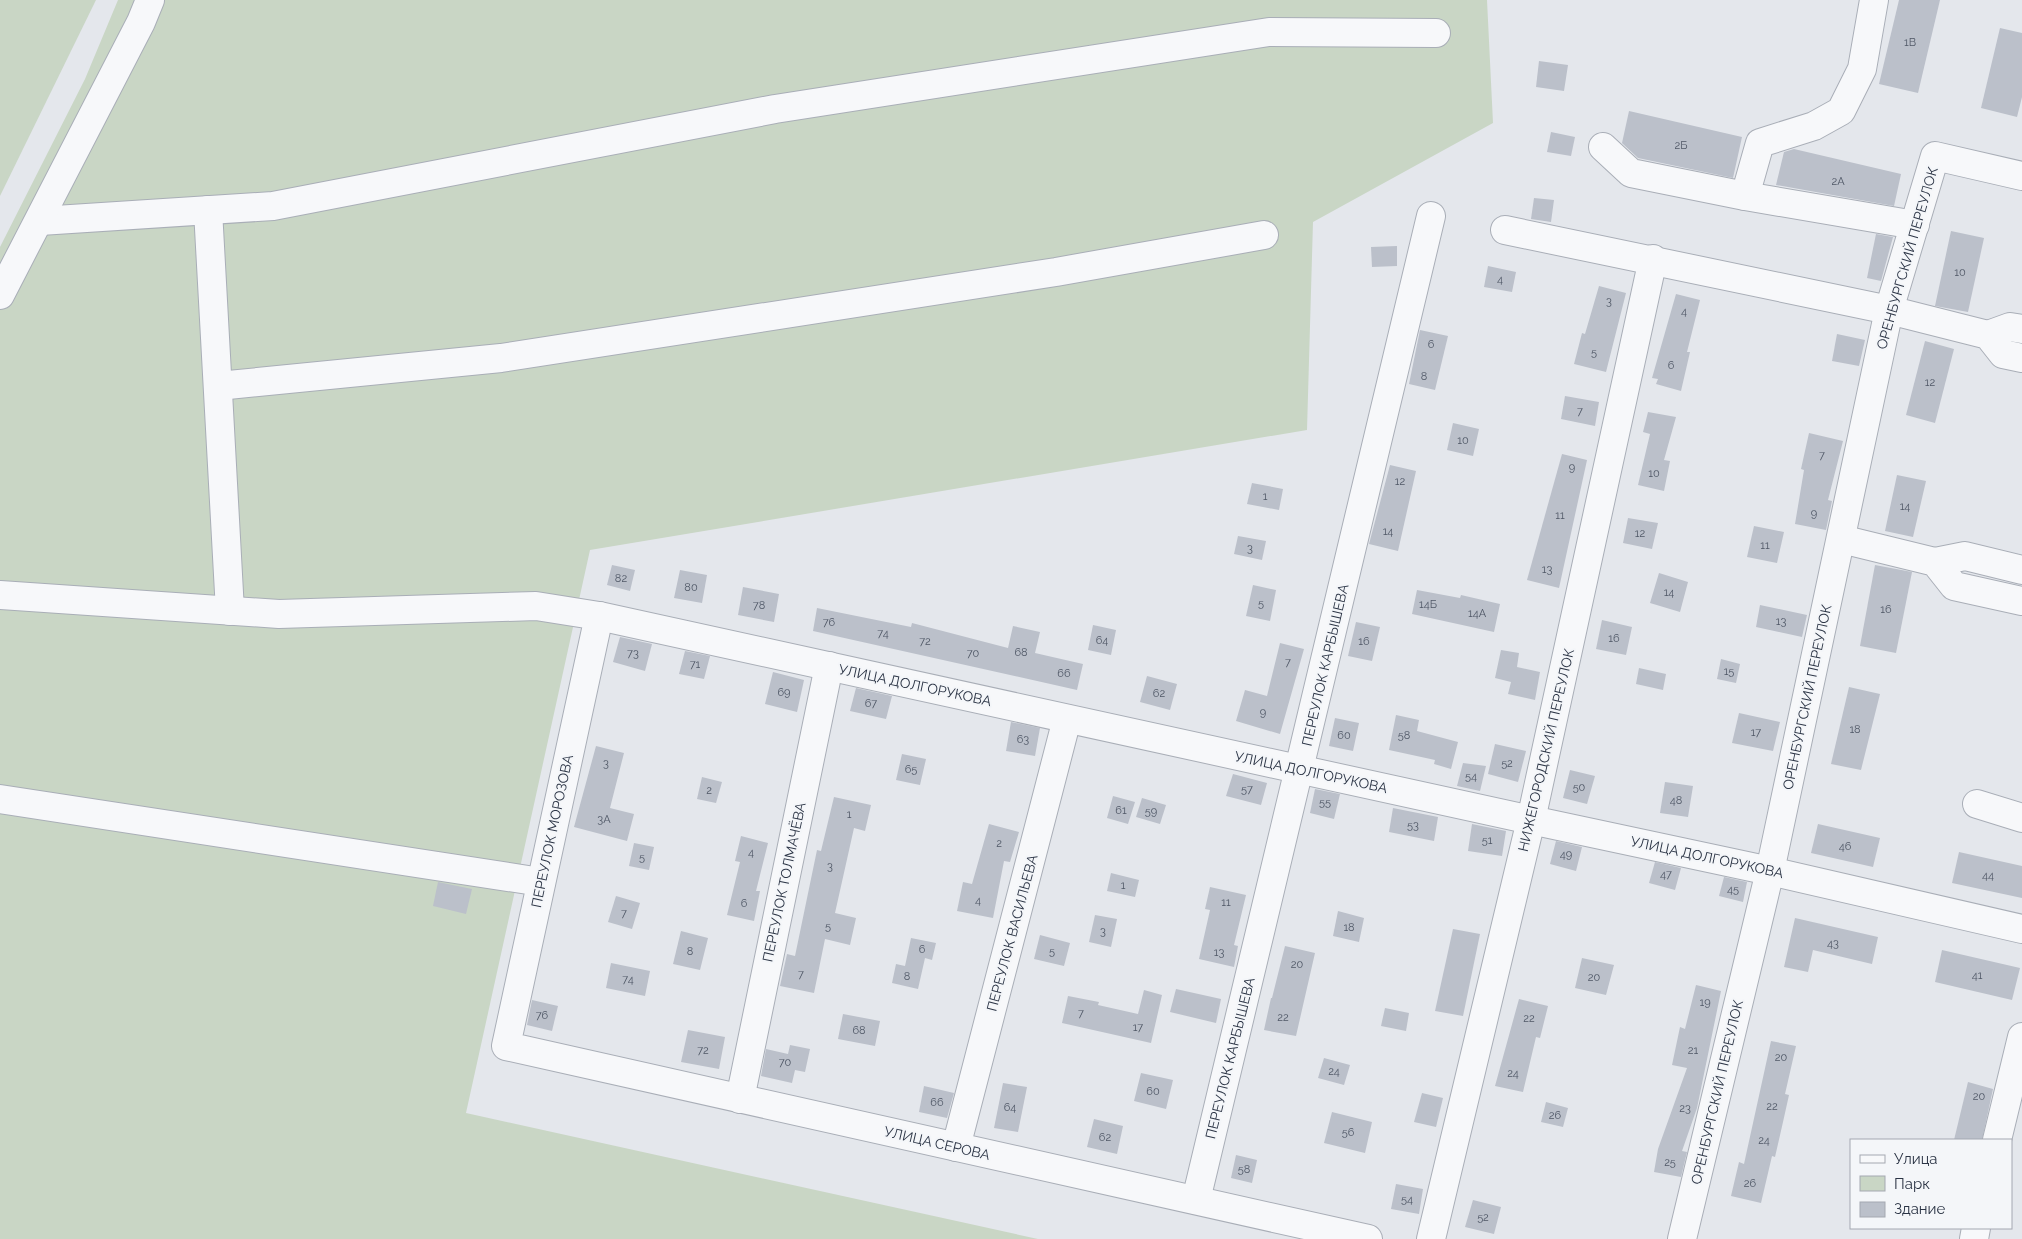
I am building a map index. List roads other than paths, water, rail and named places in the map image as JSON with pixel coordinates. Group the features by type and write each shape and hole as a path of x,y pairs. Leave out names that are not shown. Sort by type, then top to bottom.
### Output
{"street":[{"path":"0,295 40,221 150,0"},
{"path":"1745,196 1760,143 1814,126 1841,111 1862,69 1874,0"},
{"path":"40,221 273,206 775,110 1269,32 1436,33"},
{"path":"1603,147 1631,173 1745,196 1915,225"},
{"name":"ОРЕНБУРГСКИЙ ПЕРЕУЛОК","path":"1682,1239 1770,870 1889,310 1935,156 2022,176"},
{"path":"208,210 230,611"},
{"name":"ПЕРЕУЛОК КАРБЫШЕВА","path":"1196,1200 1431,216"},
{"path":"1505,230 1653,259 1889,310 1988,335 2010,327 2022,329"},
{"path":"218,386 501,358 1056,272 1264,235"},
{"name":"НИЖЕГОРОДСКИЙ ПЕРЕУЛОК","path":"1431,1239 1531,820 1653,259"},
{"path":"1988,335 2003,354 2022,358"},
{"path":"1841,539 1935,562 1965,556 2022,570"},
{"path":"1935,562 1954,586 2022,601"},
{"name":"УЛИЦА ДОЛГОРУКОВА","path":"0,595 279,614 536,606 599,616 1300,770 1770,870 2022,929"},
{"name":"ПЕРЕУЛОК МОРОЗОВА","path":"506,1046 599,616"},
{"name":"ПЕРЕУЛОК ТОЛМАЧЁВА","path":"740,1099 829,666"},
{"name":"ПЕРЕУЛОК ВАСИЛЬЕВА","path":"956,1147 1067,718"},
{"path":"0,799 541,882"},
{"path":"1977,804 2022,818"},
{"path":"1997,1139 2022,1036"},
{"name":"УЛИЦА СЕРОВА","path":"506,1046 1368,1239"}]}
